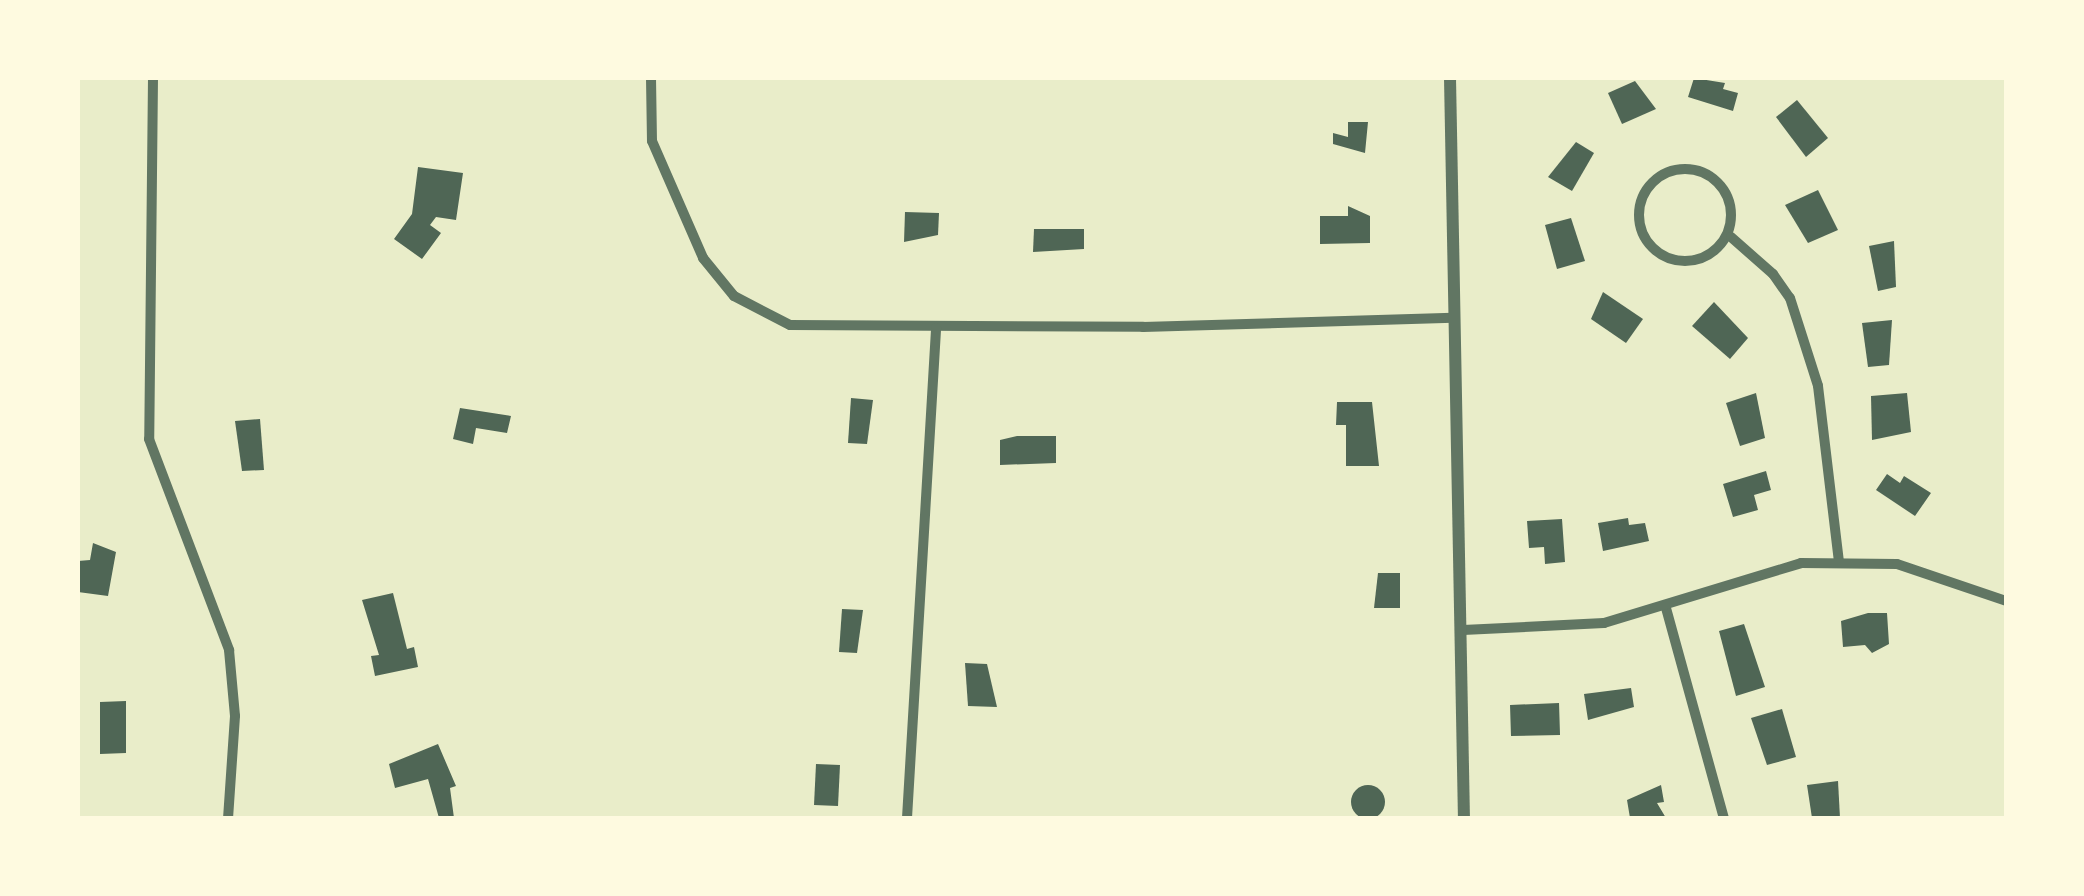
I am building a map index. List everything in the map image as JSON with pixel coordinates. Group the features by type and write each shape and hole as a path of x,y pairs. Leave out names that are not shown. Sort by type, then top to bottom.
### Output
{"street":[{"path":"153,78 150,439 229,650 235,716 228,818"},
{"path":"650,78 652,142 703,258 734,296 790,325 936,328 1454,318"},
{"path":"1450,78 1464,818"},
{"path":"1731,237 1686,261 1658,254 1641,229 1647,186 1661,176 1694,170 1722,180 1731,237 1774,274 1796,316 1818,386 1839,561"},
{"path":"907,818 936,328"},
{"path":"1463,630 1555,628 1666,608 1802,563 1839,561 1911,567 2006,601"},
{"path":"1666,608 1724,818"}],"building":[{"path":"1694,78 1725,83 1723,89 1738,93 1733,111 1688,97"},
{"path":"1635,81 1656,109 1622,124 1608,93"},
{"path":"1797,100 1828,138 1806,157 1776,117"},
{"path":"1348,122 1368,122 1365,153 1333,144 1333,133 1348,137"},
{"path":"1576,142 1594,153 1572,191 1548,177"},
{"path":"418,167 463,173 456,220 436,217 430,225 441,233 422,259 394,239 412,214"},
{"path":"1818,190 1838,230 1808,243 1785,205"},
{"path":"1348,206 1370,216 1370,243 1320,244 1320,216 1348,216"},
{"path":"905,212 939,213 938,235 904,242"},
{"path":"1571,218 1585,261 1557,269 1545,225"},
{"path":"1034,229 1084,229 1084,249 1033,252"},
{"path":"1894,241 1896,287 1878,291 1869,246"},
{"path":"1603,292 1643,319 1626,343 1591,319"},
{"path":"1714,302 1748,338 1730,359 1692,326"},
{"path":"1892,320 1889,365 1868,367 1862,323"},
{"path":"1756,393 1765,438 1740,446 1726,403"},
{"path":"1907,393 1911,432 1872,440 1871,396"},
{"path":"851,398 873,400 867,444 848,443"},
{"path":"1337,402 1372,402 1379,466 1346,466 1346,425 1336,425"},
{"path":"460,408 511,416 507,433 476,428 473,444 453,439"},
{"path":"260,419 264,470 242,471 235,421"},
{"path":"1056,436 1056,463 1000,465 1000,440"},
{"path":"1766,471 1771,490 1754,495 1758,510 1733,517 1723,484"},
{"path":"1887,474 1900,483 1904,476 1931,493 1915,516 1876,490"},
{"path":"1628,518 1629,525 1645,523 1649,541 1603,551 1598,523"},
{"path":"1562,519 1565,562 1545,564 1544,547 1529,548 1527,521"},
{"path":"93,543 116,552 108,596 78,592 78,561 90,560"},
{"path":"1378,573 1400,573 1400,608 1374,608"},
{"path":"393,593 407,649 414,647 418,667 375,676 371,656 379,655 362,600"},
{"path":"842,609 863,610 857,653 839,652"},
{"path":"1868,613 1887,613 1889,644 1872,653 1865,645 1843,647 1841,621"},
{"path":"1744,624 1765,687 1736,696 1719,631"},
{"path":"965,663 987,664 997,707 968,706"},
{"path":"1631,688 1634,707 1588,720 1584,694"},
{"path":"126,701 126,753 100,754 100,702"},
{"path":"1559,703 1560,735 1511,736 1510,705"},
{"path":"1782,709 1796,757 1767,765 1751,718"},
{"path":"438,744 456,786 450,788 454,818 439,818 428,779 395,788 389,764"},
{"path":"816,764 840,765 838,806 814,805"},
{"path":"1838,781 1840,818 1812,818 1807,785"},
{"path":"1368,785 1380,790 1385,802 1380,814 1368,819 1356,814 1351,802 1356,790"},
{"path":"1661,785 1664,802 1657,803 1666,818 1630,818 1627,800"}]}
